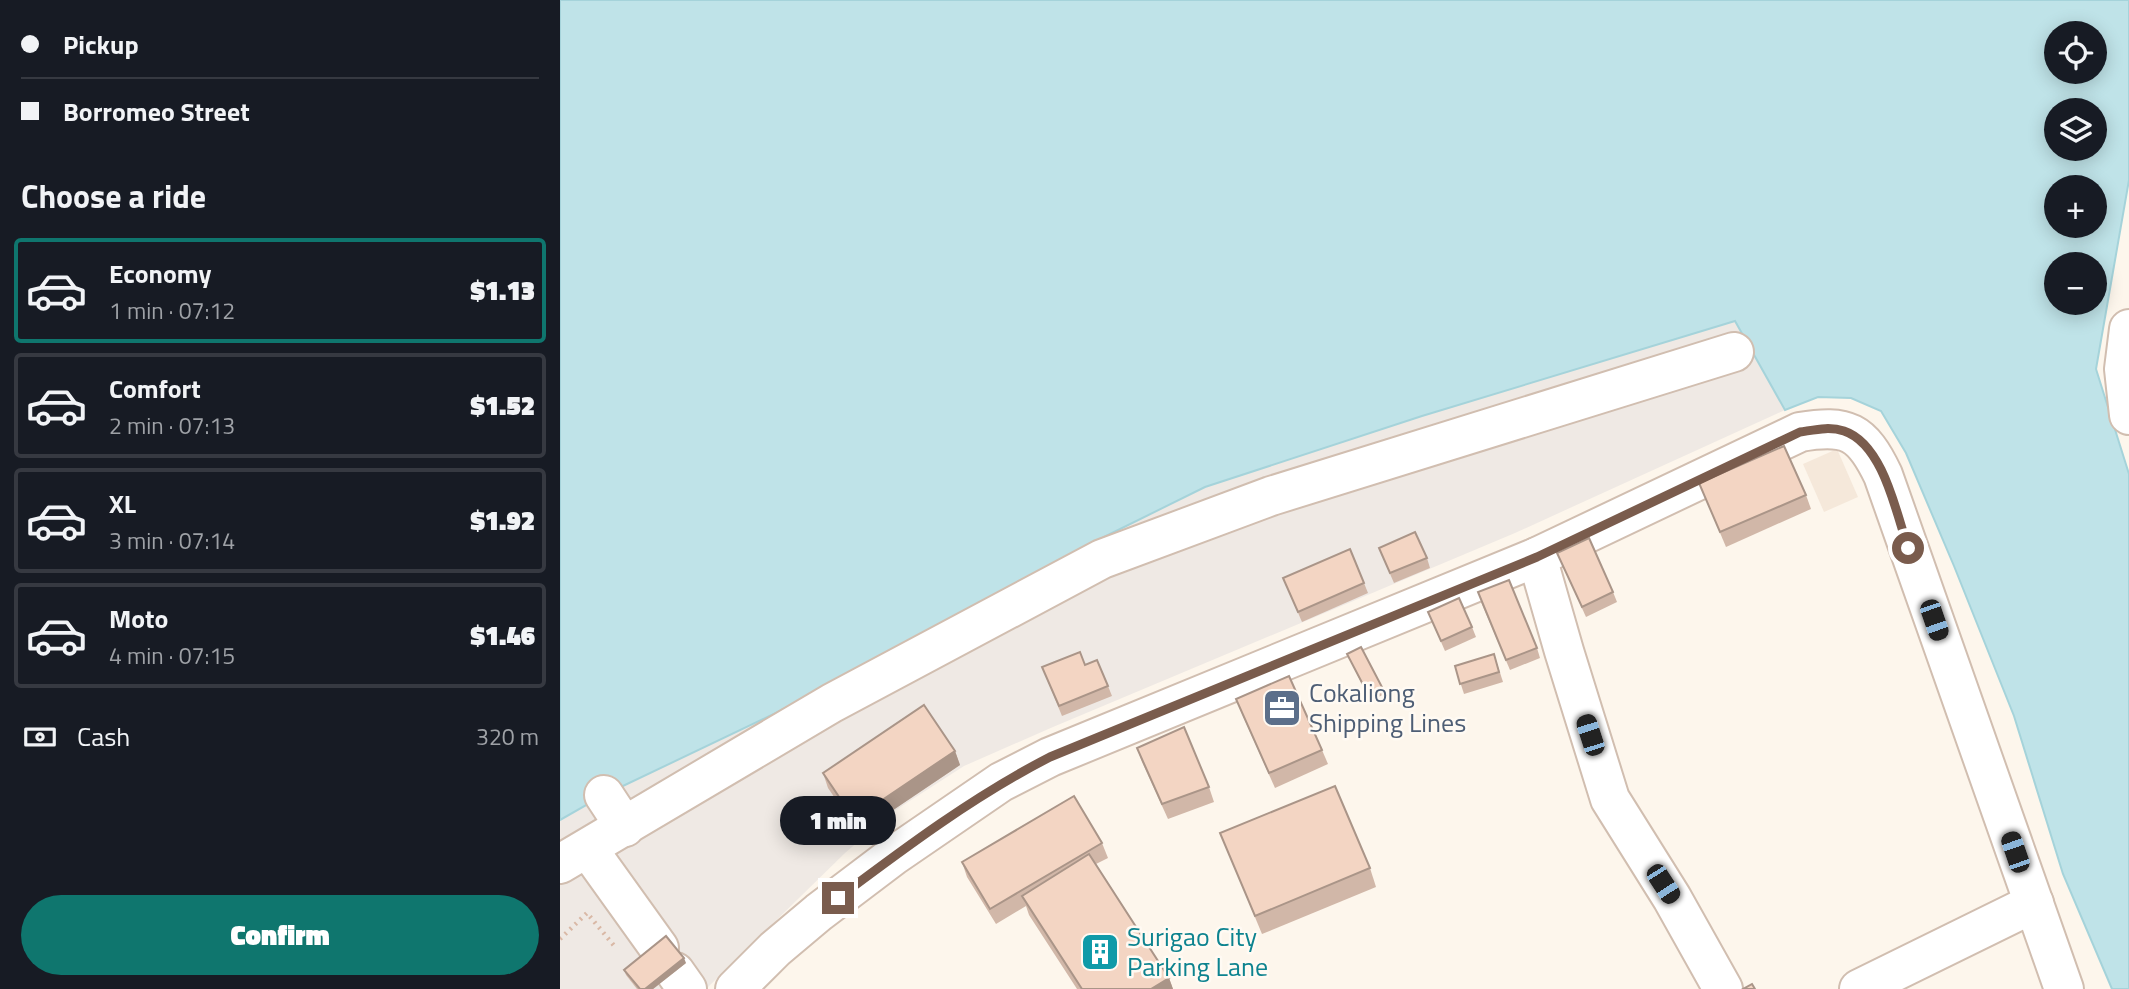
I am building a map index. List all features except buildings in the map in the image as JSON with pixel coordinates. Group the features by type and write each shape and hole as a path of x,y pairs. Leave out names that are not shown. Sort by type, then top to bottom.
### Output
{"street":[{"path":"2129,329 2124,369 2129,415"},
{"path":"673,970 623,896 574,857 832,703 1102,559 1271,496 1734,352"},
{"path":"735,989 775,949 819,912 1001,782 1050,757 1537,557 1800,432 1825,428 1842,430 1859,438 1873,453 1883,475 2064,989"},
{"path":"1537,557 1610,799 1678,909 1723,989"},
{"path":"604,795 625,827"},
{"path":"1859,989 2034,903"}],"path":[{"path":"560,939 587,913 618,950"}],"shaded area":[{"path":"1735,321 1785,410 1515,533 964,766 891,813 845,853 706,989 560,989 560,820 604,795 776,713 1106,536 1205,487 1422,416"},
{"path":"1837,449 1858,497 1824,512 1803,464"}],"water":[{"path":"560,0 2129,0 2129,180 2107,306 2107,252 2044,252 2044,315 2105,315 2096,369 2129,474 2129,989 2112,989 2063,874 2014,716 1906,453 1881,411 1851,398 1818,397 1785,410 1735,321 1422,416 1205,487 1106,536 776,713 604,795 560,820"}],"place":[{"name":"Cokaliong Shipping Lines","path":"1282,708"},
{"name":"Surigao City Parking Lane","path":"1100,952"}],"route":[{"path":"838,898 1001,782 1050,757 1537,557 1800,432 1825,428 1842,430 1859,438 1873,453 1908,548"}]}
